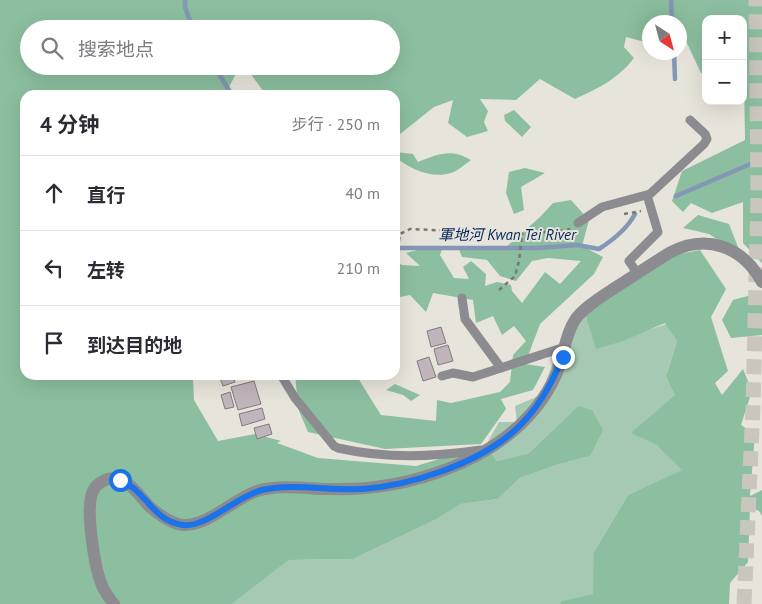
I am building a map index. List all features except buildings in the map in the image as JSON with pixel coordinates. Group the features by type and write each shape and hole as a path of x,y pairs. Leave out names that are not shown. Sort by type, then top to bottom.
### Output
{"street":[{"path":"114,604 104,591 99,579 90,509 91,496 96,486 104,481 115,479 126,482 136,489 147,504 161,516 178,524 189,525 199,523 257,491 286,488 344,489 380,487 434,474 488,449 513,432 539,404 556,374 571,326 581,313 593,302 675,250 688,245 707,243 724,247 740,256 754,269 762,282"}],"lane":[{"path":"578,223 602,207 647,195 662,184 704,144 707,138 706,134 690,120"},
{"path":"637,274 629,261 658,232 647,195"},
{"path":"462,298 465,319 501,368"},
{"path":"442,376 453,374 474,377 566,347"},
{"path":"284,380 295,398 334,446 338,448 372,455 397,457 442,456 488,449"}],"path":[{"path":"617,216 651,210"},
{"path":"400,234 410,229 522,234 570,229"},
{"path":"499,290 515,276 522,234"}],"green space":[{"path":"0,0 762,0 762,263 743,243 743,202 712,213 691,203 683,212 672,201 682,171 745,140 747,15 702,15 702,73 687,43 687,15 642,15 642,41 626,37 624,47 634,58 607,83 575,99 540,79 516,100 480,99 488,111 484,122 488,131 467,137 448,123 453,100 434,107 400,134 400,90 262,90 252,75 400,75 400,20 20,20 20,75 235,75 229,90 20,90 20,380 193,380 194,400 218,441 255,434 281,441 277,443 318,458 416,466 486,445 497,461 529,453 578,406 592,410 603,430 590,456 556,465 520,478 498,499 461,504 437,519 353,559 289,560 232,604 0,604"},
{"path":"514,110 531,127 522,137 505,121 504,115"},
{"path":"400,153 413,154 418,162 451,153 471,160 454,172 443,175 428,174 400,160"},
{"path":"525,168 545,173 521,187 524,210 514,214 506,193 509,172"},
{"path":"571,200 589,220 582,246 603,257 594,274 540,324 525,364 545,367 533,390 501,399 506,409 481,444 385,449 308,432 299,411 295,380 359,380 381,415 436,421 437,400 451,403 500,392 510,382 513,355 526,341 514,326 502,335 493,316 476,323 473,300 433,293 426,312 410,295 400,297 400,264 420,266 406,253 443,247 440,255 454,278 469,279 463,267 471,261 486,274 485,286 497,282 511,285 512,291 522,303 545,272 560,284 581,261 548,258 532,261 516,281 500,276 487,260 462,257 458,247 505,248 553,203"},
{"path":"698,215 729,224 743,260 729,247 709,234 683,228"},
{"path":"700,250 726,289 711,317 728,371 715,383 722,395 743,369 752,391 741,425 755,434 750,496 762,490 762,516 759,511 750,507 748,562 730,583 729,604 560,604 561,601 593,594 594,552 628,495 682,470 655,444 631,433 675,395 666,376 677,341 665,323 623,341 596,349 584,310 674,255"},
{"path":"762,292 762,335 731,338 722,320 733,300"},
{"path":"584,310 597,348 669,323 677,341 667,372 675,395 655,444 683,470 628,495 594,552 594,594 561,601 560,604 232,604 289,560 353,559 437,519 461,504 498,499 520,478 556,465 590,456 578,406 529,453 497,461 486,445 499,422 517,422 515,406 541,395 560,343"},
{"path":"395,384 420,395 411,401 403,395 386,390"}],"waterway":[{"name":"軍地河 Kwan Tei River","path":"185,0 185,7 190,20"},
{"path":"671,0 672,15"},
{"path":"674,60 675,79"},
{"name":"軍地河 Kwan Tei River","path":"220,75 229,90"},
{"name":"軍地河 Kwan Tei River","path":"676,196 762,159"},
{"name":"軍地河 Kwan Tei River","path":"400,248 538,248 577,245 599,249 619,234 635,214"}],"tunnel":[{"path":"744,604 753,407 758,195 756,0"}],"route":[{"path":"120,480 136,489 147,504 161,516 178,524 189,525 199,523 257,491 271,488 364,489 417,479 470,459 513,432 539,404 563,357"}]}
